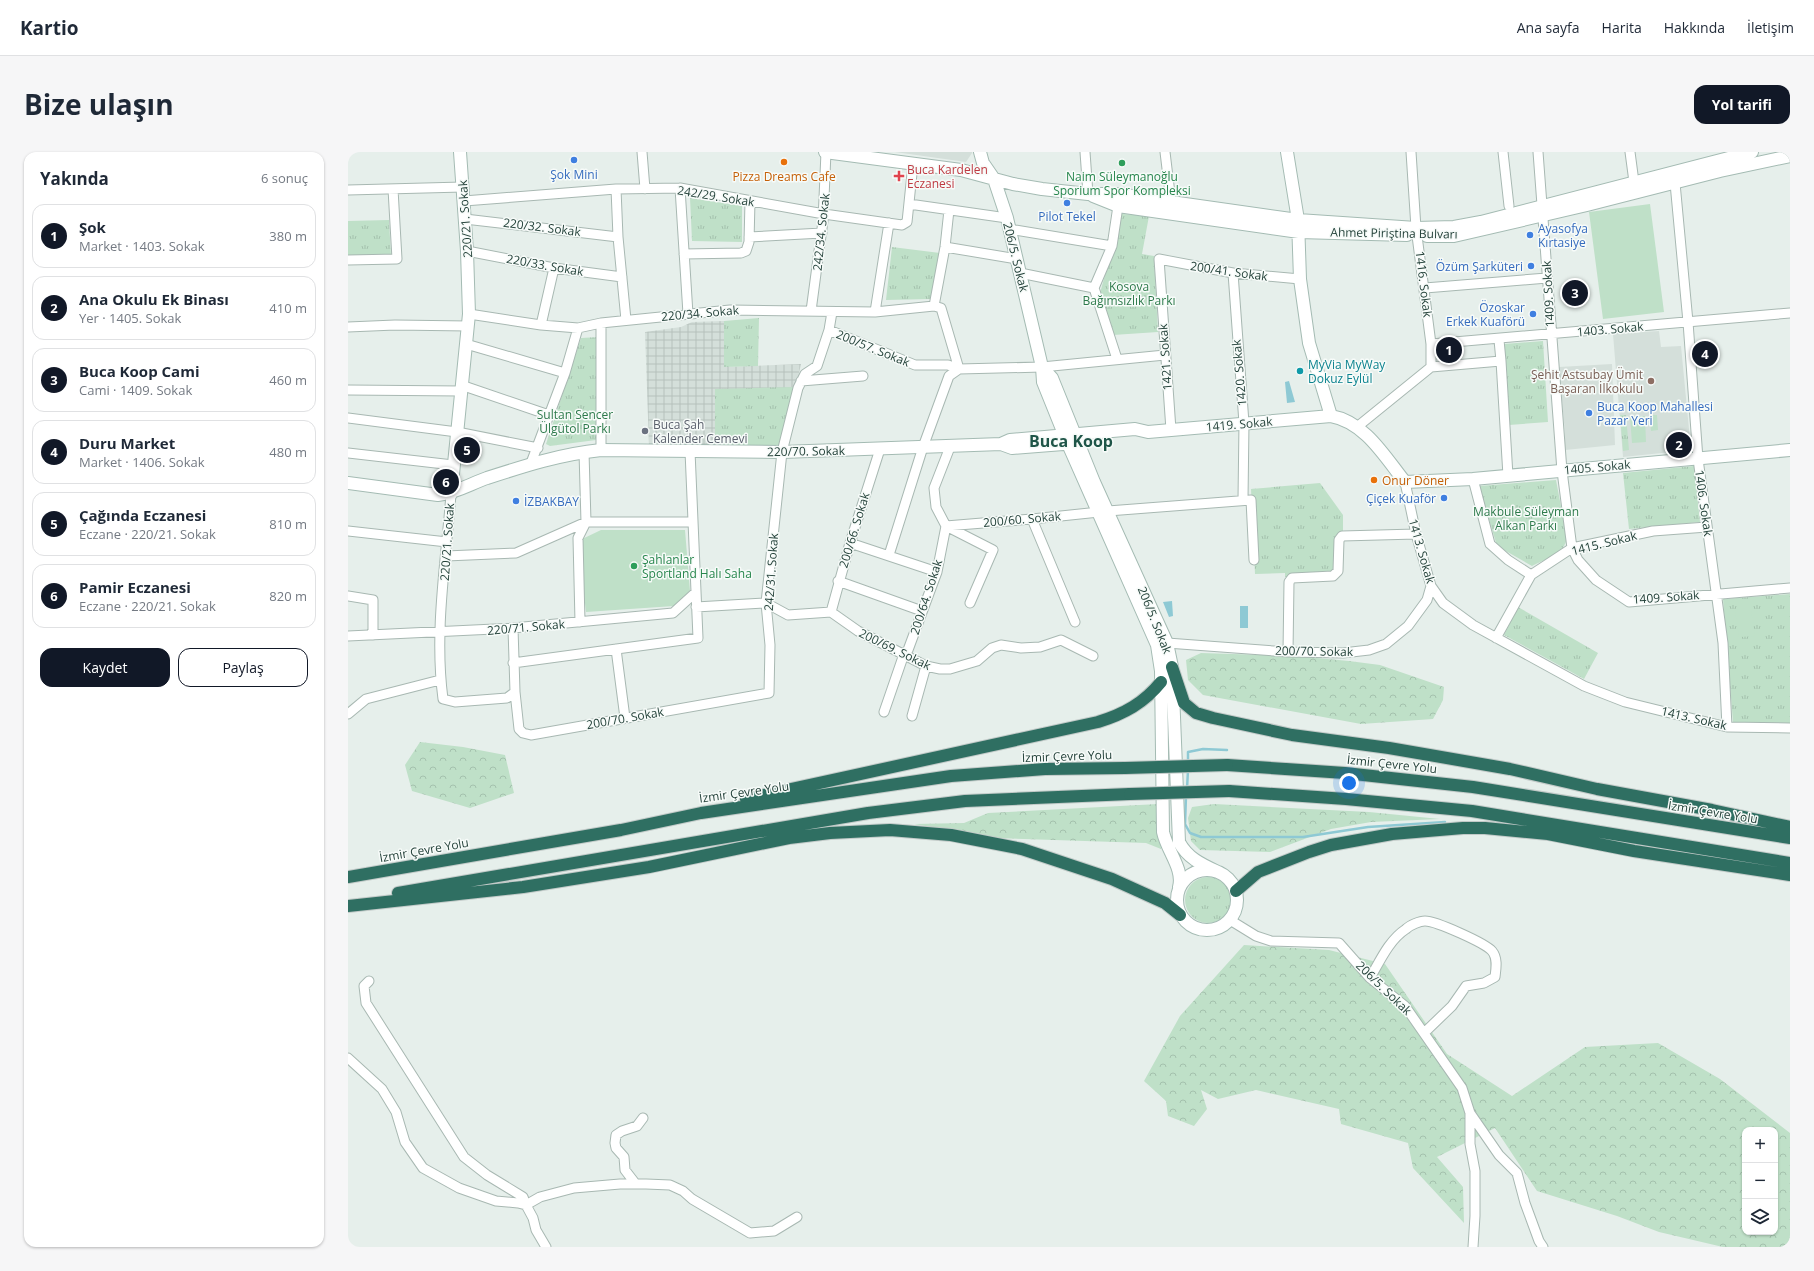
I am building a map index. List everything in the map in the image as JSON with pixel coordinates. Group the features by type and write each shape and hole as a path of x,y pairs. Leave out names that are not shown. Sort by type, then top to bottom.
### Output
{"highway":[{"path":"1172,667 1184,702 1196,713 1213,718 1292,735 1404,750 1510,769 1597,789 1712,810 1790,827"},
{"path":"701,813 742,800 1098,722 1130,709 1152,693 1161,682"},
{"name":"İzmir Çevre Yolu","path":"348,877 621,830 701,813 952,776 1045,769 1227,765 1345,773 1473,787 1790,838"},
{"path":"348,902 868,813 965,801 1229,791 1346,799 1472,811 1790,863"},
{"path":"1236,891 1258,872 1302,854 1331,845 1392,834 1463,828 1485,828 1548,834 1634,851 1790,876"},
{"path":"348,906 523,887 649,867 789,838 830,833 890,830 951,835 1022,850 1112,879 1165,903 1180,915"}],"main road":[{"name":"220/21. Sokak","path":"451,494 468,320 467,252 460,152"},
{"name":"Ahmet Piriştina Bulvarı","path":"826,152 860,154 913,164 962,170 994,179 1042,189 1088,194 1119,194 1171,202 1299,226"},
{"name":"206/5. Sokak","path":"980,152 983,163 994,179 1008,223 1042,366 1043,382 1072,439 1104,511 1167,643 1172,667 1179,842 1190,857 1220,873"},
{"path":"1287,152 1299,226 1300,279 1309,343 1331,416"},
{"name":"Ahmet Piriştina Bulvarı","path":"1088,194 1118,206 1299,226 1417,232 1454,236 1634,182 1752,152"},
{"name":"Ahmet Piriştina Bulvarı","path":"1541,210 1675,183 1720,171 1790,156"},
{"name":"1419. Sokak","path":"1072,439 1138,436 1148,432 1331,416"},
{"name":"1413. Sokak","path":"1331,416 1344,419 1357,426 1405,482"},
{"name":"220/70. Sokak","path":"451,494 477,482 532,464 584,452 600,450 782,452 950,447 1001,444 1010,440 1072,439"},
{"name":"1405. Sokak","path":"1405,482 1473,479 1790,450"},
{"path":"348,482 438,495 451,494"},
{"name":"206/5. Sokak","path":"1104,511 1157,645 1160,660 1163,832 1168,850 1180,874 1181,880 1179,887"},
{"path":"1209,870 1220,873 1230,880 1236,891 1237,906 1230,920 1221,927 1204,930 1188,924 1180,915 1177,904 1179,887 1187,878 1197,872 1209,870"}],"street":[{"path":"642,152 645,189"},
{"name":"242/34. Sokak","path":"811,311 824,214 826,152"},
{"path":"1085,152 1088,194"},
{"path":"1166,152 1171,202"},
{"name":"1416. Sokak","path":"1411,152 1417,232 1431,344 1431,367"},
{"path":"1503,152 1509,206"},
{"name":"1409. Sokak","path":"1538,152 1550,334 1562,471 1572,548 1578,560 1596,580 1629,602 1716,593 1790,588"},
{"path":"1630,152 1634,182"},
{"name":"242/29. Sokak","path":"464,201 616,189 680,188 824,214 902,225 907,222 913,164"},
{"name":"1406. Sokak","path":"1675,183 1688,322 1698,459 1723,643 1727,727"},
{"path":"348,190 463,188"},
{"path":"680,188 688,314"},
{"path":"348,260 397,259 393,189"},
{"path":"616,189 618,237 626,320"},
{"path":"684,254 743,253 748,247 750,201"},
{"path":"909,204 949,210 1112,246"},
{"path":"1117,359 1094,288 1112,246 1118,206"},
{"path":"889,555 923,447 949,376 959,369 941,308 934,306 945,248 949,210"},
{"name":"220/32. Sokak","path":"465,219 618,237"},
{"path":"875,312 889,223"},
{"path":"749,237 822,232"},
{"path":"945,248 1017,259"},
{"name":"220/33. Sokak","path":"467,252 554,268 622,277"},
{"name":"200/41. Sokak","path":"1159,259 1233,273 1300,279"},
{"name":"1421. Sokak","path":"1159,259 1171,430"},
{"path":"541,325 554,268"},
{"path":"1020,273 1094,288"},
{"name":"1420. Sokak","path":"1233,273 1244,423 1243,499"},
{"path":"1425,288 1547,278"},
{"name":"220/34. Sokak","path":"348,327 468,320 578,328 626,320 730,310 875,312 934,306"},
{"name":"200/57. Sokak","path":"832,312 829,330 915,365 948,365 959,369 1042,366 1165,355"},
{"name":"1403. Sokak","path":"1431,344 1499,340 1550,334 1790,313"},
{"path":"600,450 601,323"},
{"path":"532,464 565,373 578,328"},
{"path":"782,452 801,381 805,374 817,366 829,330"},
{"path":"1499,340 1502,362 1508,476"},
{"path":"466,344 565,373"},
{"path":"1357,426 1431,367 1502,362"},
{"path":"801,381 863,376"},
{"path":"348,390 461,388 549,415"},
{"path":"348,418 457,432 538,448"},
{"path":"950,447 934,488 936,507 946,526 993,550 970,603"},
{"name":"200/66. Sokak","path":"831,612 838,581 880,449"},
{"path":"513,663 698,638 690,451"},
{"path":"580,622 578,538 586,522 584,452"},
{"name":"242/31. Sokak","path":"769,693 770,645 766,603 782,452"},
{"path":"348,453 453,465"},
{"path":"1473,479 1490,544 1508,560 1531,575"},
{"name":"1413. Sokak","path":"1405,482 1416,534 1432,586 1443,602 1473,625 1584,686 1625,702 1727,727 1790,728"},
{"name":"220/21. Sokak","path":"451,494 439,631 440,680 443,699 455,702 507,698 515,692"},
{"path":"1243,499 1251,500 1254,560"},
{"name":"200/60. Sokak","path":"946,526 1243,499"},
{"path":"1032,519 1075,622"},
{"path":"446,556 516,553 586,522 693,522"},
{"name":"200/64. Sokak","path":"884,712 904,654 908,650 937,572 946,526"},
{"name":"1415. Sokak","path":"1496,638 1531,575 1572,548 1653,531 1707,527"},
{"path":"348,531 447,542"},
{"path":"1288,652 1290,579 1295,576 1332,576 1336,574 1338,571 1339,540 1341,537 1416,534"},
{"path":"850,543 937,572"},
{"path":"838,581 922,612"},
{"name":"200/70. Sokak","path":"1167,643 1288,652 1350,653 1369,650 1386,644 1408,626 1426,600 1432,586"},
{"name":"220/71. Sokak","path":"348,636 439,631 477,631 674,613 695,593"},
{"path":"348,596 372,600 373,635"},
{"path":"696,607 766,603 788,615 831,612"},
{"name":"200/69. Sokak","path":"831,612 858,631 926,666 940,669 950,669 977,661 992,648 1001,645 1021,648 1040,647 1061,640 1093,656"},
{"path":"512,628 515,692"},
{"path":"616,649 625,718"},
{"path":"912,716 926,666"},
{"path":"348,714 366,698 440,680"},
{"name":"200/70. Sokak","path":"515,692 518,729 523,733 531,735 769,693"},
{"name":"206/5. Sokak","path":"1230,920 1256,936 1272,942 1339,943 1370,978 1406,1006 1462,1088 1470,1114"},
{"path":"1370,978 1393,940 1406,928 1424,921 1435,922 1483,944 1491,950 1495,956 1495,977 1484,983 1466,986 1452,1006 1424,1033"},
{"path":"369,981 364,986 366,1003 464,1157 487,1175 523,1197 533,1218 536,1230 546,1247"},
{"path":"348,1058 382,1089 396,1112 405,1142 423,1168 460,1188 496,1201 518,1202 526,1205"},
{"path":"1470,1114 1470,1144 1475,1172 1473,1247"},
{"path":"1470,1114 1499,1155 1517,1174 1525,1203 1539,1241 1543,1247"},
{"path":"635,1184 625,1170 624,1158 616,1148 616,1135 622,1131 637,1126 644,1118"},
{"path":"526,1205 540,1197 574,1188 635,1184 670,1185 683,1190 692,1199 750,1233 774,1231 797,1217"}],"shaded area":[{"path":"895,152 972,152 972,153 966,162"},
{"path":"724,321 724,367 801,364 796,387 723,446 649,446 645,332 681,327 692,322"},
{"name":"Şehit Astsubay Ümit Başaran İlkokulu","path":"1659,331 1661,347 1681,346 1691,450 1623,457 1613,334"},
{"name":"Buca Koop Mahallesi Pazar Yeri","path":"1612,364 1615,445 1565,450 1565,433 1559,367"}],"green space":[{"path":"690,198 742,206 742,242 692,241"},
{"path":"1650,204 1664,312 1603,319 1589,212"},
{"name":"Kosova Bağımsızlık Parkı","path":"1122,214 1149,216 1142,254 1154,256 1158,332 1113,335 1100,293"},
{"path":"389,220 391,256 348,258 348,221"},
{"path":"892,247 940,253 932,299 886,300"},
{"path":"759,318 758,366 724,367 724,321"},
{"name":"Sultan Sencer Ülgütol Parkı","path":"599,337 596,440 550,446 546,444 581,338"},
{"path":"1543,341 1548,422 1509,425 1504,344"},
{"path":"796,387 780,445 723,446 715,438 715,389"},
{"path":"1620,415 1626,415 1629,450 1623,451"},
{"path":"1650,415 1657,415 1658,430 1651,431"},
{"path":"1645,416 1646,442 1632,443 1630,417"},
{"path":"1694,466 1700,522 1629,529 1623,473"},
{"name":"Makbule Süleyman Alkan Parkı","path":"1556,480 1567,538 1562,549 1548,559 1532,566 1497,546 1479,486"},
{"path":"1320,483 1343,515 1343,536 1338,571 1285,577 1285,573 1255,574 1251,489"},
{"path":"1516,512 1519,519 1506,524 1503,517"},
{"name":"Şahlanlar Sportland Halı Saha","path":"601,530 685,530 690,591 674,606 586,612 578,541"},
{"path":"1790,594 1790,723 1733,722 1723,599"},
{"path":"1518,607 1598,653 1584,679 1504,635"},
{"path":"1751,609 1755,636 1739,637 1735,610"},
{"path":"1201,653 1295,656 1380,665 1444,687 1443,700 1433,719 1361,724 1203,695 1188,680 1186,660"},
{"path":"420,742 463,747 505,755 514,793 470,808 412,791 405,765"},
{"path":"1158,804 1161,849 1146,843 993,838 914,824 964,823 988,813"},
{"path":"1214,804 1369,812 1440,819 1371,822 1331,829 1270,852 1200,850 1191,841 1188,818 1192,807"},
{"path":"1203,877 1213,877 1221,881 1227,887 1231,895 1231,905 1227,913 1221,919 1213,923 1203,923 1195,919 1189,913 1185,905 1185,895 1189,887 1195,881"},
{"path":"1244,945 1329,950 1385,964 1447,1054 1512,1096 1585,1047 1658,1043 1720,1079 1790,1133 1790,1247 1723,1247 1659,1232 1617,1216 1537,1191 1495,1128 1437,1157 1463,1187 1464,1223 1413,1168 1408,1143 1341,1124 1339,1109 1256,1090 1218,1099 1201,1090 1207,1109 1194,1126 1168,1116 1166,1101 1144,1081 1180,1016"}],"water":[{"path":"1289,381 1295,402 1287,403 1285,382"},
{"path":"1172,601 1173,616 1169,617 1163,602"},
{"path":"1240,606 1248,606 1248,628 1240,628"}],"waterway":[{"path":"1188,763 1188,752 1203,749 1227,750"},
{"path":"1187,789 1188,770"},
{"path":"1186,796 1185,824 1190,833 1201,837 1303,837 1368,827 1445,822"}],"place":[{"name":"Şok Mini","path":"574,160"},
{"name":"Pizza Dreams Cafe","path":"784,162"},
{"name":"Naim Süleymanoğlu Sporium Spor Kompleksi","path":"1122,163"},
{"name":"Buca Kardelen Eczanesi","path":"899,176"},
{"name":"Pilot Tekel","path":"1067,203"},
{"name":"Ayasofya Kırtasiye","path":"1530,235"},
{"name":"Özüm Şarküteri","path":"1531,266"},
{"name":"Buca Koop Cami","path":"1575,293"},
{"name":"Özoskar Erkek Kuaförü","path":"1533,314"},
{"name":"Şok","path":"1449,350"},
{"name":"Duru Market","path":"1705,354"},
{"name":"MyVia MyWay Dokuz Eylül","path":"1300,371"},
{"name":"Şehit Astsubay Ümit Başaran İlkokulu","path":"1651,381"},
{"name":"Buca Koop Mahallesi Pazar Yeri","path":"1589,413"},
{"name":"Buca Şah Kalender Cemevi","path":"645,431"},
{"name":"Ana Okulu Ek Binası","path":"1679,445"},
{"name":"Çağında Eczanesi","path":"467,450"},
{"name":"Onur Döner","path":"1374,480"},
{"name":"Pamir Eczanesi","path":"446,482"},
{"name":"Çiçek Kuaför","path":"1444,498"},
{"name":"İZBAKBAY","path":"516,501"},
{"name":"Şahlanlar Sportland Halı Saha","path":"634,566"}],"district":[{"name":"Buca Koop","path":"1071,441"}]}
